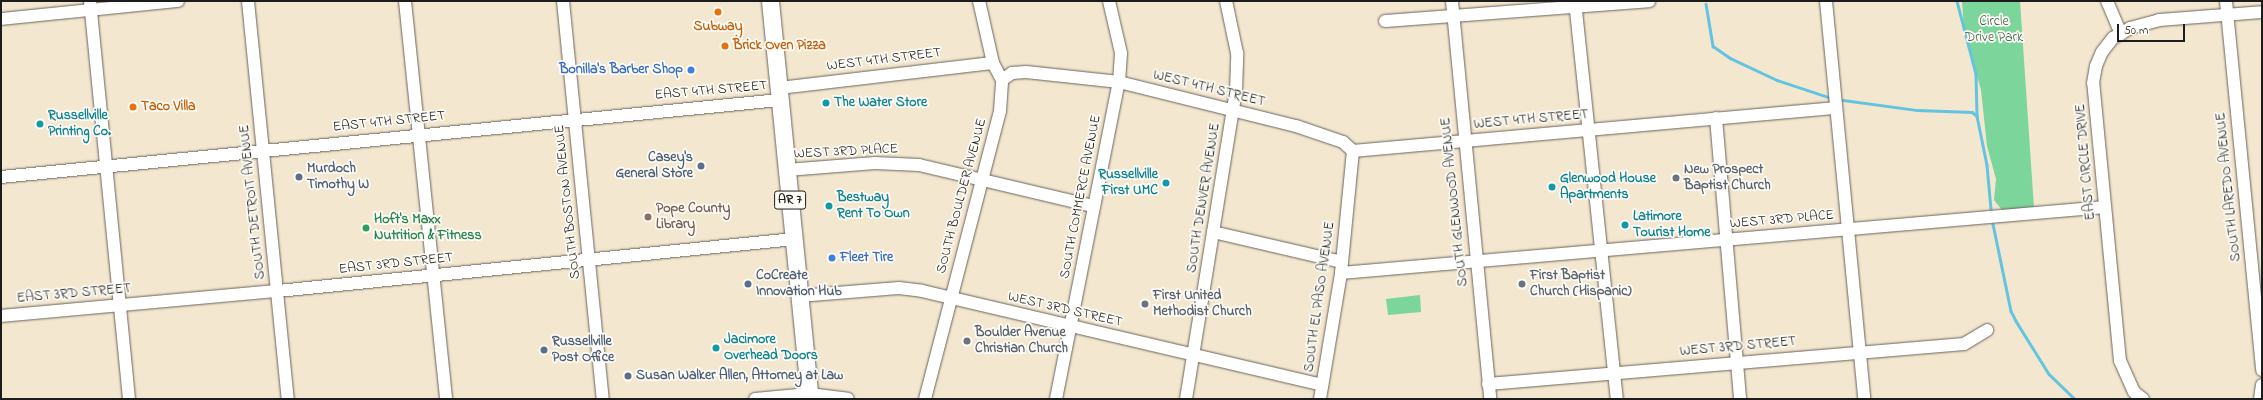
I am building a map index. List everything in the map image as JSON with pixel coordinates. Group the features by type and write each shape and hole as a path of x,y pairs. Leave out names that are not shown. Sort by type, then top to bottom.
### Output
{"highway":[{"name":"AR 7","path":"770,1 810,396"}],"street":[{"path":"1,19 91,5 178,1"},
{"name":"SOUTH DETROIT AVENUE","path":"248,1 288,399"},
{"path":"405,1 431,275 446,399"},
{"name":"SOUTH BOSTON AVENUE","path":"563,1 590,260 602,399"},
{"path":"979,1 993,63 1002,80"},
{"name":"SOUTH COMMERCE AVENUE","path":"1056,399 1093,206 1119,82 1121,53 1109,1"},
{"name":"SOUTH DENVER AVENUE","path":"1186,399 1233,111 1238,71 1226,1"},
{"name":"SOUTH GLENWOOD AVENUE","path":"1452,1 1463,141 1490,399"},
{"path":"1385,21 1575,4 1649,1"},
{"path":"1826,1 1864,399"},
{"path":"2107,1 2121,34"},
{"name":"SOUTH LAREDO AVENUE","path":"2226,1 2262,370"},
{"path":"1575,4 1617,399"},
{"path":"91,5 108,166 129,399"},
{"name":"EAST CIRCLE DRIVE","path":"2143,399 2134,392 2120,361 2093,83 2096,66 2102,52 2113,38 2130,28 2159,20 2228,16 2262,12"},
{"name":"WEST 4TH STREET","path":"779,94 993,63"},
{"name":"WEST 4TH STREET","path":"1002,80 1012,74 1026,72 1119,82 1296,126 1343,142 1353,151 1836,108"},
{"name":"SOUTH BOULDER AVENUE","path":"925,399 1000,111 1002,80"},
{"name":"EAST 4TH STREET","path":"1,177 575,119 779,94"},
{"path":"1716,118 1740,399"},
{"name":"SOUTH EL PASO AVENUE","path":"1320,399 1342,267 1353,151"},
{"name":"WEST 3RD PLACE","path":"787,170 875,163 919,165 982,178 1093,206"},
{"name":"WEST 3RD PLACE","path":"1213,232 1342,267 1475,260 2105,207"},
{"name":"EAST 3RD STREET","path":"1,316 278,291 794,239"},
{"name":"WEST 3RD STREET","path":"799,296 899,288 951,297 1322,385"},
{"name":"WEST 3RD STREET","path":"1488,384 1964,344 1987,330"},
{"path":"2260,399 2262,385"},
{"path":"755,399 810,396 848,399"}],"green space":[{"name":"Circle Drive Park","path":"1962,1 2020,1 2034,208 2002,210 1994,200 1996,179 1987,146 1981,90 1964,30"},
{"path":"1420,295 1421,312 1388,315 1386,299"}],"waterway":[{"path":"1957,1 1976,74 1977,116"},
{"path":"1706,4 1713,46 1730,58 1777,80 1828,97"},
{"path":"1843,100 1917,110 1972,112 1977,116 1987,165 1991,209"},
{"path":"1993,224 2011,311 2049,374 2075,399"}],"place":[{"name":"Subway","path":"718,12"},
{"name":"Brick Oven Pizza","path":"725,46"},
{"name":"Bonilla's Barber Shop","path":"691,70"},
{"name":"The Water Store","path":"826,103"},
{"name":"Taco Villa","path":"133,107"},
{"name":"Russellville Printing Co.","path":"40,124"},
{"name":"Casey's General Store","path":"701,166"},
{"name":"Murdoch Timothy W","path":"299,177"},
{"name":"New Prospect Baptist Church","path":"1676,178"},
{"name":"Russellville First UMC","path":"1166,183"},
{"name":"Glenwood House Apartments","path":"1552,187"},
{"name":"Bestway Rent To Own","path":"829,206"},
{"name":"Pope County Library","path":"648,217"},
{"name":"Latimore Tourist Home","path":"1625,225"},
{"name":"Hoft's Maxx Nutrition & Fitness","path":"366,228"},
{"name":"Fleet Tire","path":"832,258"},
{"name":"CoCreate Innovation Hub","path":"748,284"},
{"name":"First Baptist Church (Hispanic)","path":"1522,284"},
{"name":"First United Methodist Church","path":"1145,304"},
{"name":"Boulder Avenue Christian Church","path":"967,341"},
{"name":"Jacimore Overhead Doors","path":"716,348"},
{"name":"Russellville Post Office","path":"544,350"},
{"name":"Susan Walker Allen, Attorney at Law","path":"628,376"}]}
